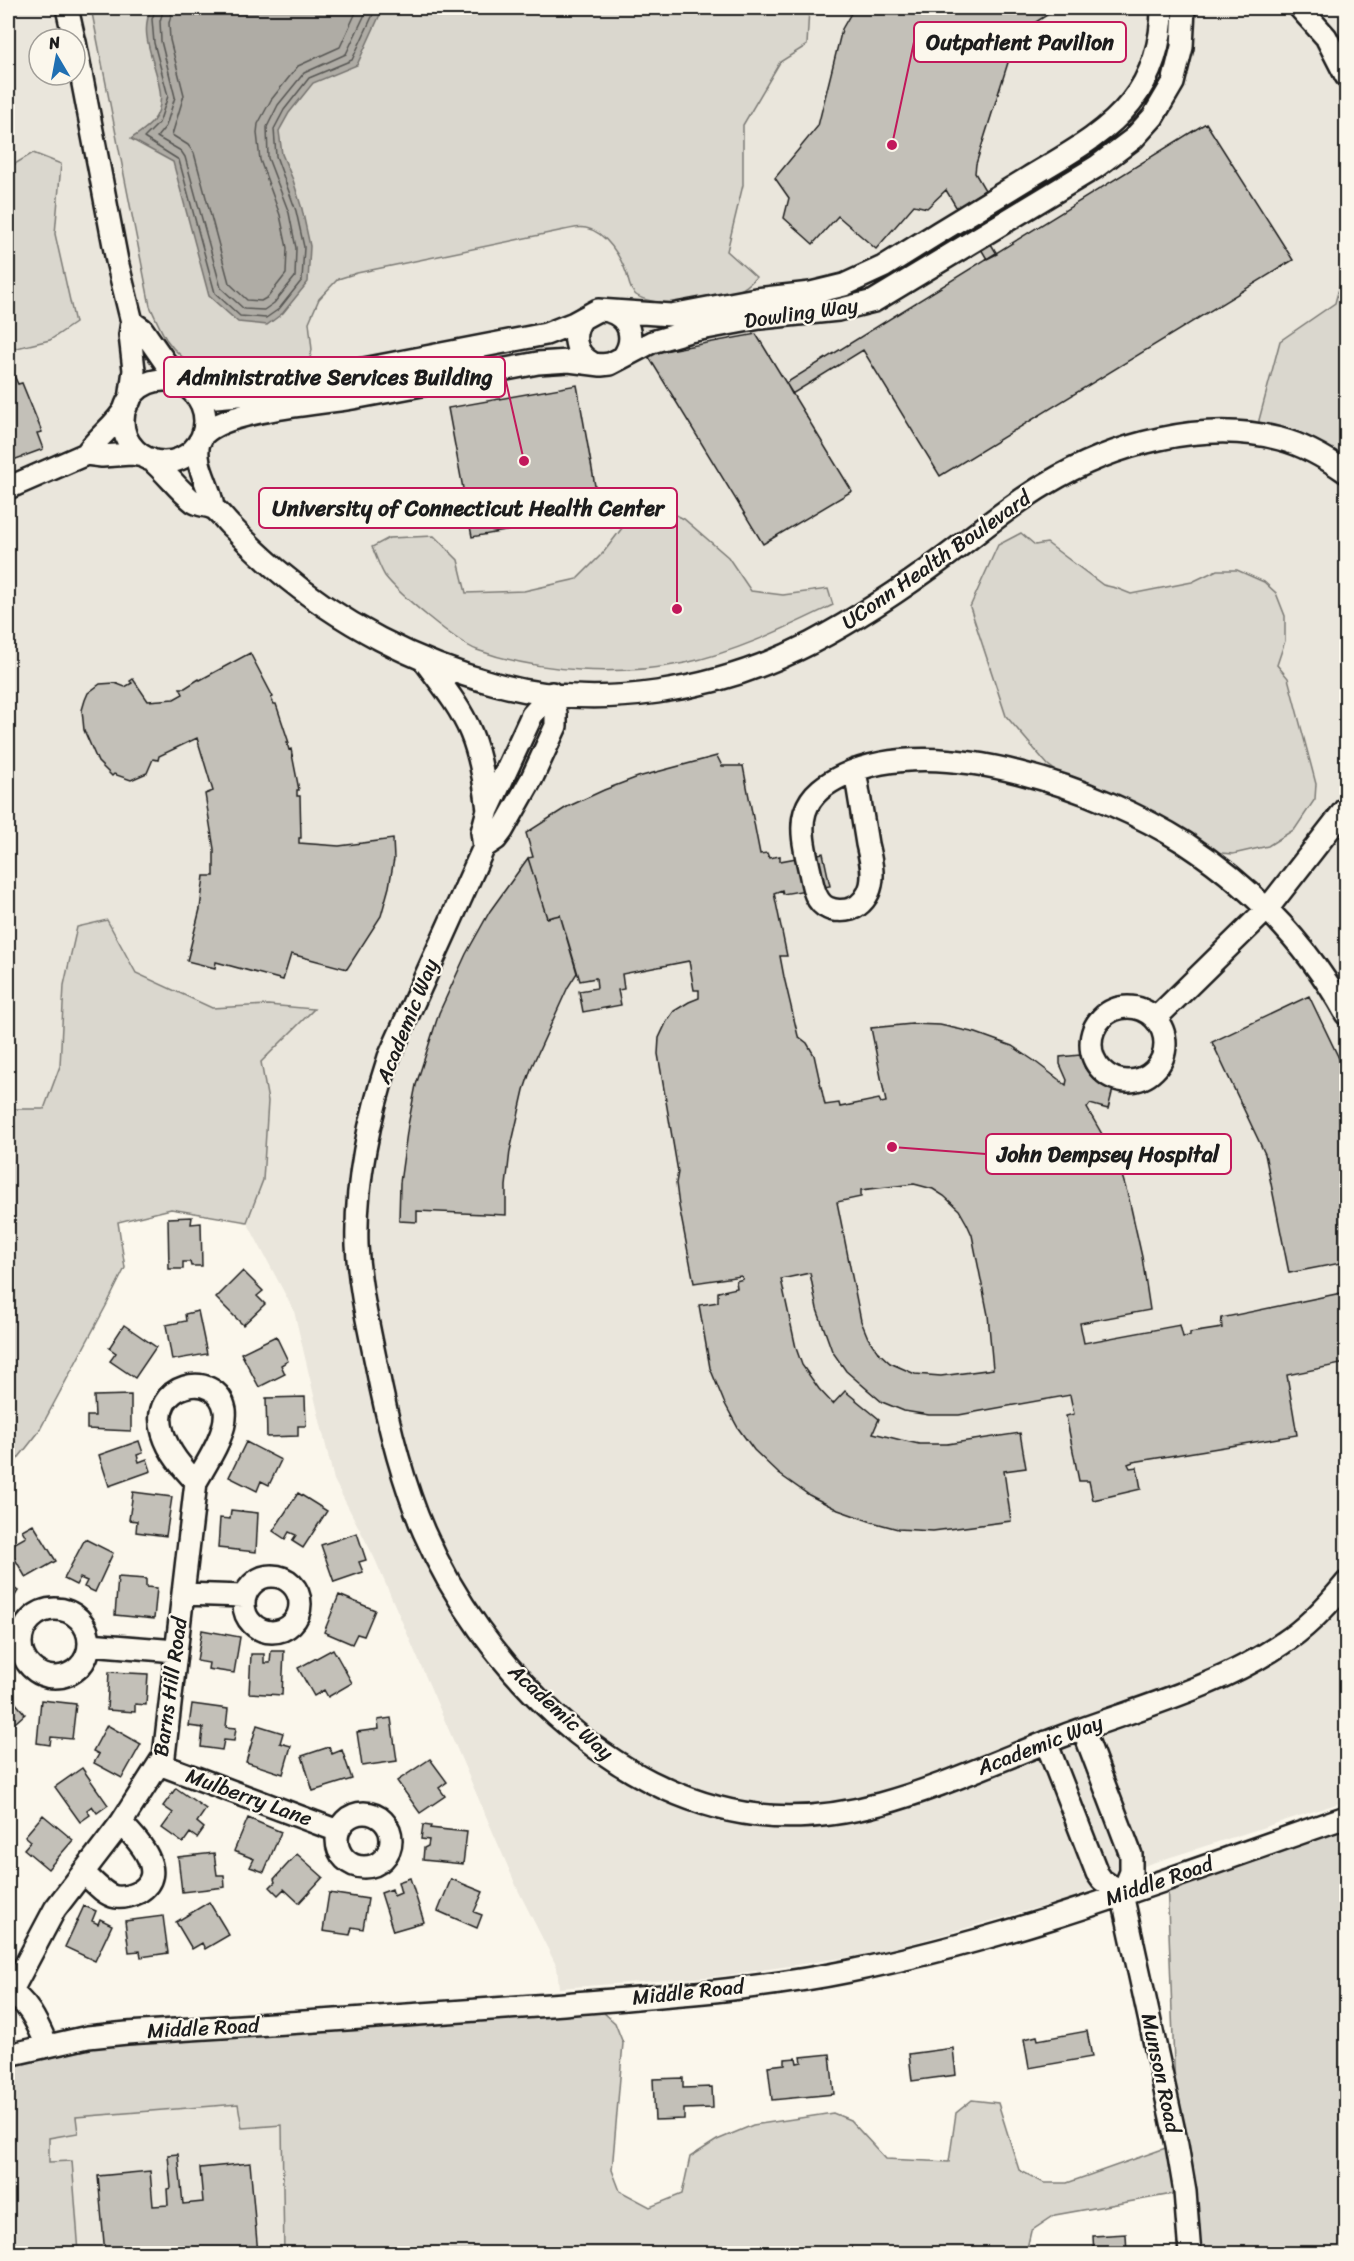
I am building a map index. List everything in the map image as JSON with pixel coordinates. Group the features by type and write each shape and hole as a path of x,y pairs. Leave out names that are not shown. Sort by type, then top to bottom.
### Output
{"street":[{"path":"68,8 72,27"},
{"name":"Dowling Way","path":"189,389 202,395 216,397 260,393 348,372 546,334 593,312 671,315 756,299 811,293 844,285 883,267 1101,131 1132,101 1154,59 1162,8"},
{"name":"Dowling Way","path":"201,439 216,426 245,416 297,405 351,398 538,363 569,361 610,364 652,342 690,331 760,318 838,310 874,301 1123,148 1154,117 1166,97 1179,67 1184,8"},
{"path":"1300,8 1326,37 1346,76"},
{"path":"84,87 117,261 132,322 130,335 134,370 124,423 127,438 137,451 147,458"},
{"path":"1016,185 1030,207"},
{"path":"608,311 622,318 630,332 630,343 623,357"},
{"path":"583,318 577,327 576,343 583,357 592,363"},
{"path":"132,322 142,329 165,362 202,404 205,419 199,462 211,494 213,508"},
{"path":"348,372 351,398"},
{"path":"86,454 95,441 118,419 140,388 155,381 171,381 189,389"},
{"name":"UConn Health Boulevard","path":"147,458 195,502 213,508 267,561 314,599 379,638 423,658 495,684 552,693 604,695 650,693 720,679 768,663 835,630 885,599 1044,485 1080,466 1138,445 1207,433 1257,434 1299,445 1347,472"},
{"path":"8,488 86,454 102,456 131,454 166,462 182,458 195,449 201,439"},
{"name":"Academic Way","path":"423,658 454,702 471,732 481,768 488,810"},
{"name":"Academic Way","path":"552,693 532,715 488,810 482,832 484,847 389,1057 363,1157 357,1212 357,1246 364,1306 394,1441 411,1498 424,1533 462,1603 506,1663 537,1696 589,1742 644,1779 686,1798 758,1815 787,1817 854,1811 906,1796 1206,1683 1271,1651 1312,1620 1347,1583"},
{"name":"Academic Way","path":"484,847 496,839 502,831 532,778 556,726 552,693"},
{"path":"855,770 872,868 871,886 857,907 846,910 832,909 820,902 813,885 804,837 804,815 808,804 819,791 855,770 898,760 954,762 1021,773 1071,788 1118,806 1172,835 1227,873 1281,921 1310,957 1347,1014"},
{"path":"1156,1018 1268,908 1347,808"},
{"name":"Barns Hill Road","path":"9,1991 55,1909 121,1824 164,1756 196,1482"},
{"path":"183,1594 244,1596"},
{"path":"89,1644 176,1651"},
{"path":"1046,1742 1096,1872 1102,1880 1122,1894 1131,1872 1131,1855 1083,1729"},
{"name":"Mulberry Lane","path":"159,1764 338,1831"},
{"name":"Middle Road","path":"8,2055 88,2037 127,2032 403,2016 623,1999 789,1981 847,1972 950,1948 1055,1917 1347,1816"},
{"path":"83,1872 101,1889 116,1897 131,1896 148,1884 150,1865 146,1850 121,1824"},
{"name":"Munson Road","path":"1122,1894 1177,2145 1185,2192 1190,2253"},
{"path":"9,1991 32,2014 47,2045"}],"shaded area":[{"path":"8,8 1346,8 1346,1801 1149,1864 1072,1898 895,1948 722,1976 559,1988 557,1967 518,1890 374,1557 334,1480 294,1311 247,1222 8,1143"},
{"path":"91,8 809,8 807,45 780,62 743,125 743,185 727,251 756,277 746,287 728,295 687,302 657,302 645,299 632,291 621,261 612,246 593,230 583,227 575,228 357,273 338,279 319,299 309,322 312,350 308,366 272,376 238,379 203,370 182,357 166,339 150,306"},
{"path":"33,153 61,164 55,234 75,323 50,340 8,350 8,168"},
{"path":"1346,262 1346,468 1260,434 1259,420 1280,341 1335,303"},
{"path":"664,509 684,519 728,557 751,591 783,595 828,589 833,605 742,646 685,663 607,671 553,668 502,658 477,650 456,638 428,617 392,584 383,573 372,547 389,538 434,536 458,560 466,593 524,591 577,579 603,553 629,519"},
{"path":"1021,533 1035,545 1047,543 1103,585 1131,594 1192,582 1217,570 1237,570 1264,582 1276,593 1285,616 1285,641 1277,665 1288,678 1316,784 1315,799 1295,829 1268,846 1233,854 1209,852 1080,789 1048,765 1006,716 970,607 998,545"},
{"path":"107,920 136,973 212,1008 268,1005 314,1009 261,1062 268,1101 263,1180 247,1222 171,1209 118,1222 125,1268 38,1433 8,1471 8,1109 44,1109 60,1066 64,985 77,927"},
{"path":"1346,1817 1346,2253 1190,2253 1184,2192 1055,2215 1031,2231 1026,2253 284,2253 282,2125 242,2128 238,2104 76,2117 78,2133 49,2138 49,2162 72,2161 79,2253 8,2254 8,2055 47,2045 591,2001 615,2023 623,2043 612,2170 620,2191 650,2207 682,2194 690,2157 717,2140 753,2125 833,2113 850,2120 886,2159 949,2162 956,2113 972,2100 998,2103 1019,2170 1044,2183 1067,2183 1177,2144 1167,1879"},
{"path":"239,2104 242,2128 282,2125 284,2253 79,2253 72,2162 49,2162 49,2137 78,2133 75,2117"}],"water":[{"path":"152,8 383,8 357,65 313,83 289,113 279,131 282,154 302,209 310,246 308,282 283,313 267,325 238,322 209,296 173,162 131,139 151,124 159,108 158,80 147,36 147,22"}],"building":[{"path":"854,8 1058,8 1017,34 976,164 975,173 985,190 966,202 997,254 987,259 946,190 927,208 914,205 876,249 838,216 813,244 784,218 789,198 775,178 818,126 842,29"},
{"path":"1206,123 1293,260 940,476 863,350 792,394 786,383"},
{"path":"756,334 852,491 763,544 647,354"},
{"path":"11,369 18,384 22,383 42,432 37,433 43,449 8,462 8,370"},
{"path":"577,385 600,514 472,537 448,408"},
{"path":"250,653 276,704 289,743 287,743 289,750 291,749 299,790 297,790 297,796 300,796 301,838 299,838 299,843 339,846 393,839 394,859 381,916 347,969 291,954 283,980 216,962 215,968 187,961 200,909 204,876 214,876 214,849 205,794 213,791 197,738 159,756 158,760 153,759 147,773 131,780 114,774 112,776 98,762 84,730 82,710 85,700 88,693 100,684 115,683 125,687 132,683 130,681 133,679 148,701 174,699 183,694 180,688 185,688"},
{"path":"717,756 722,766 743,766 760,854 767,853 769,858 780,856 780,861 823,853 830,886 783,894 782,890 774,893 787,956 780,956 798,1036 807,1043 814,1055 825,1105 839,1103 840,1107 879,1099 881,1103 886,1102 871,1028 912,1024 940,1025 976,1033 1012,1046 1066,1085 1067,1080 1060,1064 1060,1057 1080,1055 1085,1068 1093,1078 1101,1085 1113,1089 1108,1109 1090,1104 1087,1108 1118,1162 1142,1257 1150,1310 1080,1323 1084,1343 1180,1325 1183,1337 1190,1336 1190,1333 1222,1328 1221,1318 1346,1292 1346,1363 1287,1375 1297,1435 1133,1462 1128,1464 1130,1468 1137,1467 1141,1489 1093,1500 1089,1481 1079,1481 1066,1416 1074,1414 1070,1395 959,1415 929,1415 904,1411 882,1402 846,1371 832,1351 817,1309 810,1273 781,1279 796,1348 802,1365 819,1389 833,1404 845,1391 879,1419 873,1433 919,1444 947,1444 1020,1433 1026,1468 1004,1471 1011,1521 933,1531 898,1529 872,1522 838,1510 809,1495 779,1474 754,1450 738,1428 724,1402 710,1368 699,1305 718,1302 718,1292 737,1288 736,1281 743,1279 741,1276 694,1283 679,1206 676,1183 678,1172 658,1054 659,1038 674,1011 699,998 699,990 694,990 689,961 622,974 624,989 618,990 621,1005 583,1012 579,991 597,988 596,978 580,981 560,915 547,918 528,858 533,857 526,833 567,807 638,777","holes":["914,1184 933,1189 959,1210 972,1235 988,1315 993,1369 941,1376 915,1374 890,1363 877,1351 868,1338 861,1321 837,1202 861,1197 861,1190"]},
{"path":"528,858 547,918 560,915 577,973 568,987 532,1066 524,1090 510,1151 506,1186 506,1215 417,1211 417,1222 399,1221 400,1183 408,1125 416,1085 439,1013 466,954 490,911"},
{"path":"1309,996 1346,1073 1346,1262 1289,1273 1265,1154 1212,1042"},
{"path":"192,1217 191,1224 201,1223 202,1266 191,1266 190,1262 183,1262 183,1269 169,1269 168,1218"},
{"path":"243,1271 263,1291 257,1296 265,1304 243,1325 216,1298"},
{"path":"198,1311 207,1354 172,1360 166,1325 186,1321 185,1314"},
{"path":"124,1325 156,1347 135,1378 110,1361 116,1353 109,1348"},
{"path":"276,1336 288,1361 281,1365 285,1374 259,1387 241,1353"},
{"path":"131,1395 131,1431 87,1429 87,1416 95,1416 94,1396"},
{"path":"305,1397 306,1426 298,1426 298,1436 267,1437 266,1398"},
{"path":"139,1441 143,1453 137,1455 139,1462 147,1459 151,1471 109,1486 99,1455"},
{"path":"246,1442 281,1460 269,1485 261,1481 257,1491 229,1477"},
{"path":"133,1492 172,1497 166,1536 136,1532 137,1521 129,1520"},
{"path":"298,1493 327,1511 303,1548 292,1541 296,1535 289,1532 285,1539 273,1531"},
{"path":"231,1510 258,1513 256,1552 218,1548 220,1518 230,1519"},
{"path":"33,1524 56,1561 26,1578 8,1547 26,1537 22,1530"},
{"path":"357,1533 366,1560 359,1562 363,1572 334,1582 321,1545"},
{"path":"85,1539 113,1553 95,1592 84,1587 87,1581 80,1578 76,1585 64,1579"},
{"path":"118,1577 146,1579 146,1587 157,1588 154,1619 115,1615"},
{"path":"8,1584 18,1591 8,1607"},
{"path":"339,1595 375,1610 364,1636 357,1634 352,1644 324,1632"},
{"path":"202,1630 240,1637 234,1673 208,1669 209,1663 197,1661"},
{"path":"333,1649 352,1683 328,1697 324,1690 314,1696 298,1668"},
{"path":"271,1651 284,1651 282,1695 249,1693 251,1654 264,1654 264,1663 270,1663"},
{"path":"109,1672 148,1674 146,1705 135,1704 135,1712 107,1710"},
{"path":"8,1694 25,1714 8,1729"},
{"path":"41,1700 76,1704 72,1739 51,1737 50,1745 37,1743"},
{"path":"192,1704 228,1709 226,1727 236,1728 234,1741 224,1740 222,1750 201,1747 203,1728 189,1726"},
{"path":"391,1718 397,1761 362,1766 357,1732 379,1729 378,1720"},
{"path":"107,1725 141,1744 122,1778 94,1763 99,1754 93,1751"},
{"path":"257,1725 283,1733 280,1743 291,1746 283,1774 246,1762"},
{"path":"329,1747 332,1754 342,1750 352,1779 313,1791 302,1756"},
{"path":"430,1759 447,1782 439,1788 445,1796 420,1813 397,1781"},
{"path":"82,1768 108,1805 97,1813 92,1806 87,1810 90,1815 80,1822 55,1787"},
{"path":"176,1788 206,1809 197,1822 204,1828 197,1838 190,1833 183,1843 162,1828 173,1813 163,1806"},
{"path":"43,1815 73,1840 48,1869 24,1849 31,1841 25,1836"},
{"path":"248,1818 281,1832 264,1872 250,1867 254,1859 234,1851"},
{"path":"423,1825 431,1826 430,1828 467,1832 463,1864 423,1860 424,1848 428,1846 429,1840 421,1839"},
{"path":"214,1853 217,1875 224,1875 225,1887 182,1892 178,1857"},
{"path":"297,1854 323,1877 299,1903 284,1889 278,1895 270,1887 275,1882 274,1879"},
{"path":"410,1878 424,1922 393,1931 381,1893 392,1889 394,1896 401,1893 398,1882"},
{"path":"451,1879 483,1892 474,1912 482,1915 477,1928 438,1911"},
{"path":"329,1893 368,1899 363,1929 352,1927 350,1935 323,1931"},
{"path":"209,1902 229,1935 205,1949 202,1943 192,1949 176,1922"},
{"path":"84,1906 96,1911 92,1921 98,1924 100,1919 112,1925 95,1961 65,1947"},
{"path":"163,1916 168,1953 141,1957 140,1951 129,1952 125,1921"},
{"path":"1087,2031 1092,2057 1029,2068 1024,2039 1037,2036 1038,2040"},
{"path":"953,2048 956,2075 912,2081 909,2054"},
{"path":"830,2054 834,2094 772,2100 768,2066 785,2064 785,2059 796,2058 797,2063 802,2062 801,2057"},
{"path":"683,2078 683,2088 712,2087 713,2108 684,2109 684,2119 655,2120 653,2079"},
{"path":"178,2154 183,2204 203,2202 200,2168 250,2163 258,2254 105,2254 98,2176 150,2171 153,2206 168,2205 167,2189 171,2188 168,2155"},
{"path":"1126,2234 1127,2254 1094,2254 1093,2236"}],"place":[{"name":"Outpatient Pavilion","path":"892,145"},
{"name":"Administrative Services Building","path":"524,461"},
{"name":"University of Connecticut Health Center","path":"677,609"},
{"name":"John Dempsey Hospital","path":"892,1147"}]}
